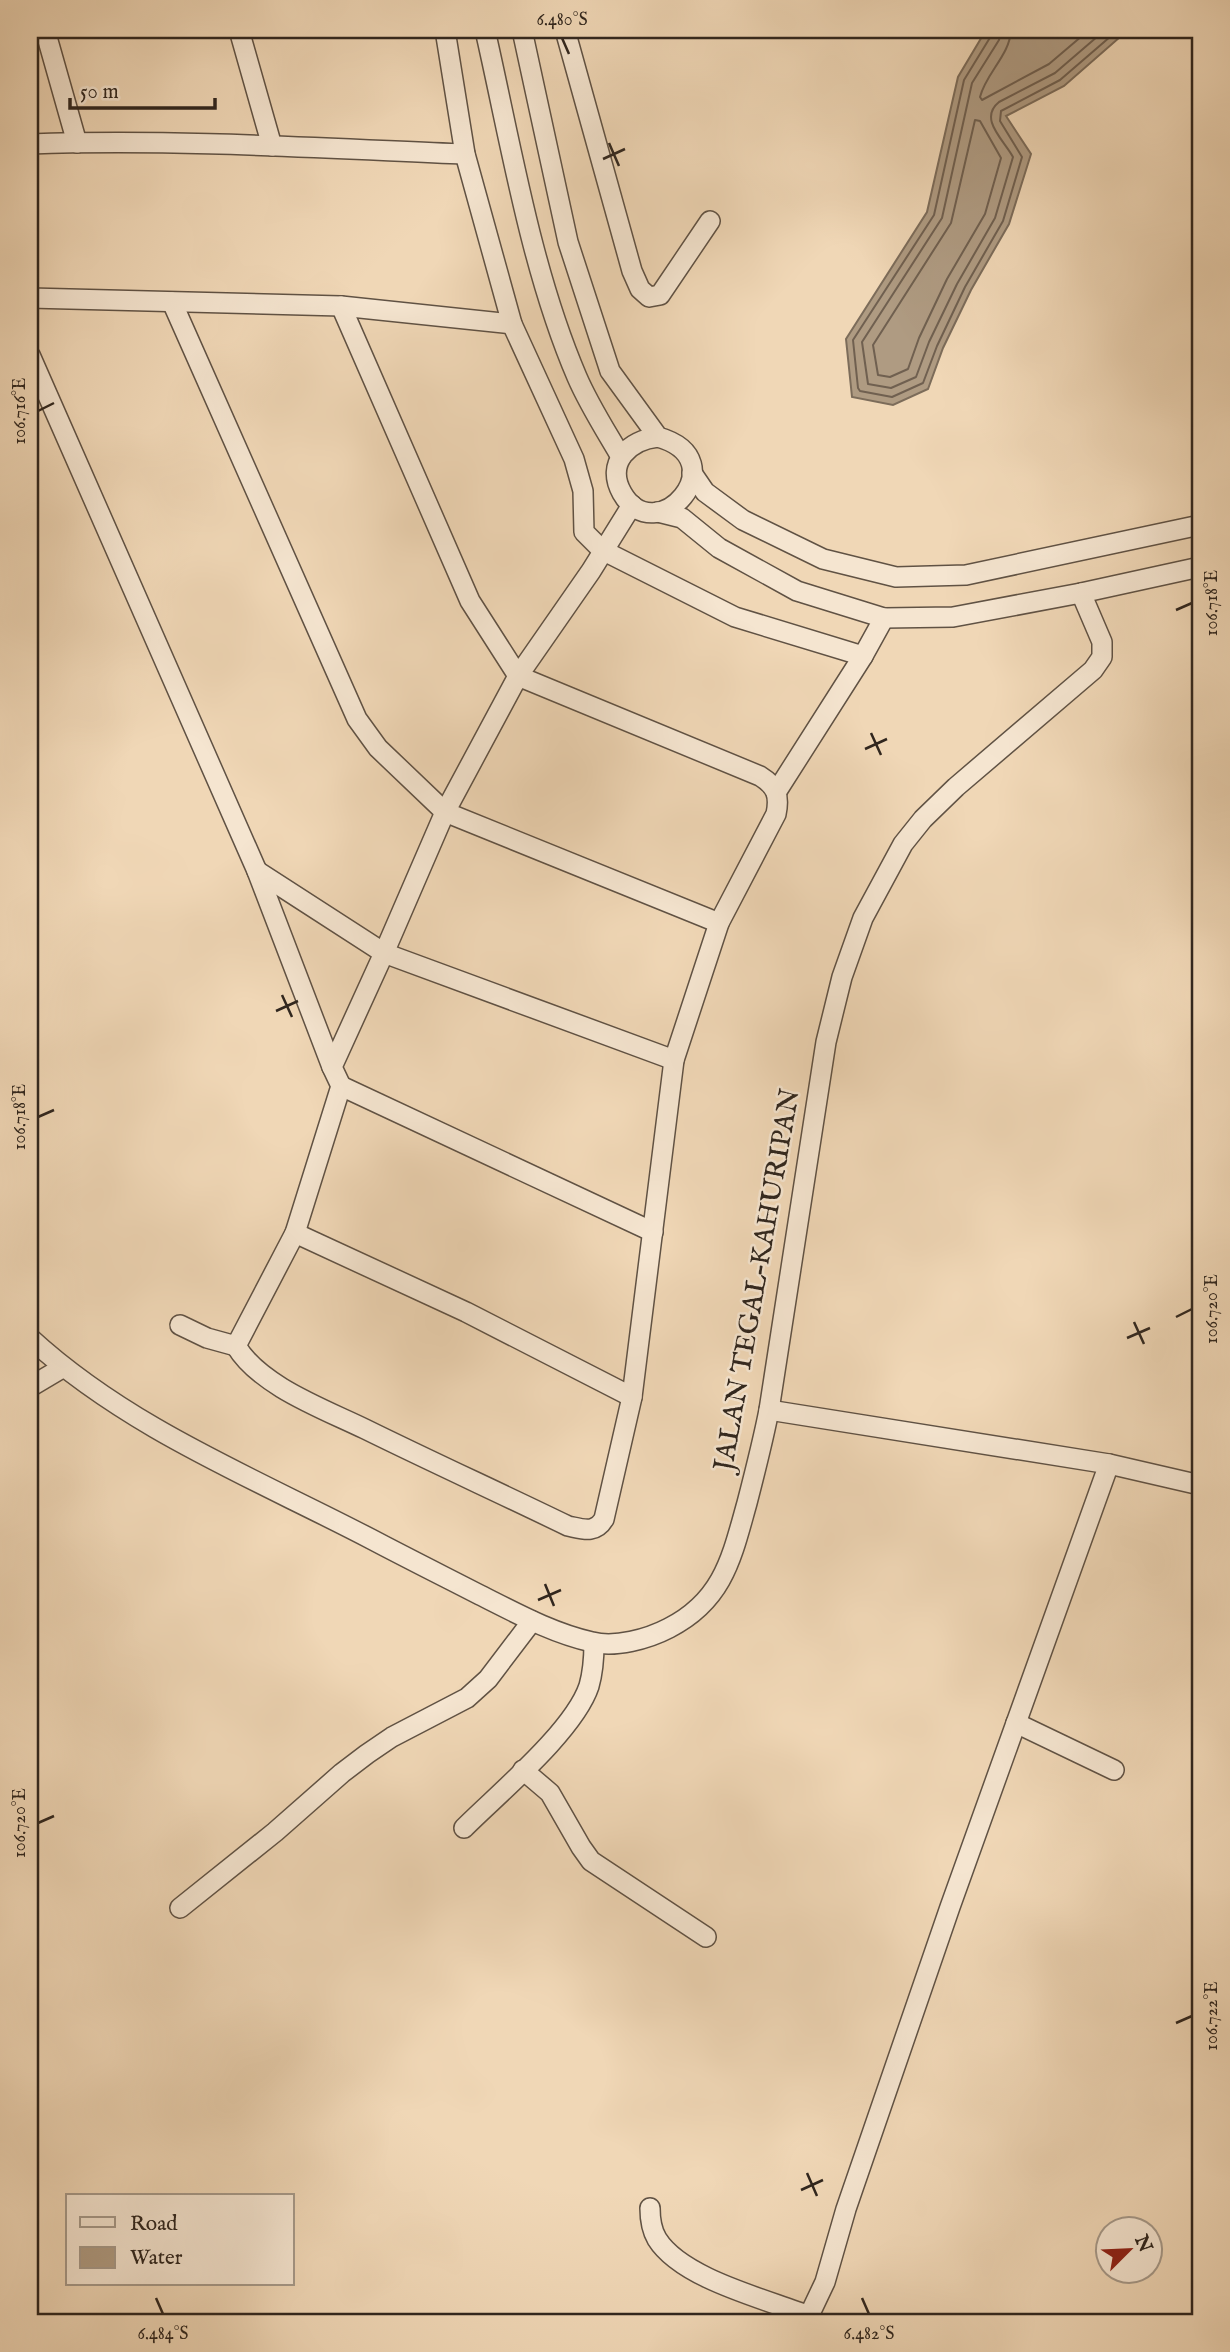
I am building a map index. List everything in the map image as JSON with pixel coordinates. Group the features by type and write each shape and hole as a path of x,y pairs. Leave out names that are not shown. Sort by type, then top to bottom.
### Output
{"street":[{"path":"45,30 77,143"},
{"path":"239,30 272,146"},
{"path":"445,30 465,154 512,324 574,459 583,491 584,532 602,550 735,617 863,656"},
{"path":"485,30 536,255 554,317 578,379 621,457"},
{"path":"522,30 568,242 610,371 658,437"},
{"path":"565,30 621,233 640,289 649,297 660,295 710,221"},
{"path":"30,144 272,146 465,154"},
{"path":"30,298 341,306 512,324"},
{"path":"172,302 357,719 378,748 445,812 719,923"},
{"path":"180,1325 207,1338 236,1346 251,1365 300,1397 437,1465 568,1525 587,1530 599,1527 604,1519 632,1397 674,1060 719,923 776,814 779,802 777,791 760,776 518,676 471,601 341,306"},
{"path":"30,355 257,871 341,1086 653,1232"},
{"path":"657,512 671,508 683,499 690,487 692,473 689,460 682,449 671,440 643,438 630,446 621,457 617,470 623,495 632,505 640,509 682,518 719,548 797,591 884,618 953,617 1200,567"},
{"path":"692,473 705,492 743,520 823,559 896,577 966,575 1200,525"},
{"path":"332,1067 445,812 518,676 591,571 632,505"},
{"name":"JALAN TEGAL–KAHURIPAN","path":"30,1338 62,1368 114,1405 194,1450 532,1622 594,1643 623,1642 668,1629 691,1614 709,1596 724,1574 738,1539 759,1463 826,1042 842,977 863,918 902,844 923,820 956,787 1098,663 1102,657 1101,642 1081,593"},
{"path":"777,791 863,656 884,618"},
{"path":"257,871 384,953 674,1060"},
{"path":"236,1346 295,1233 341,1086"},
{"path":"295,1233 466,1312 632,1397"},
{"path":"30,1387 62,1368"},
{"path":"769,1410 1109,1464 1200,1485"},
{"path":"650,2208 651,2226 656,2238 680,2262 705,2277 808,2319 825,2282 850,2196 1109,1464"},
{"path":"180,1908 367,1754 467,1698 488,1679 532,1622"},
{"path":"464,1828 560,1731 579,1707 588,1687 594,1643"},
{"path":"1016,1723 1114,1770"},
{"path":"523,1769 550,1793 591,1861 706,1937"}],"water":[{"path":"986,30 1128,30 1064,86 1006,116 1031,154 1009,224 971,290 943,348 928,389 893,405 852,397 846,339 927,212 958,77"}]}
